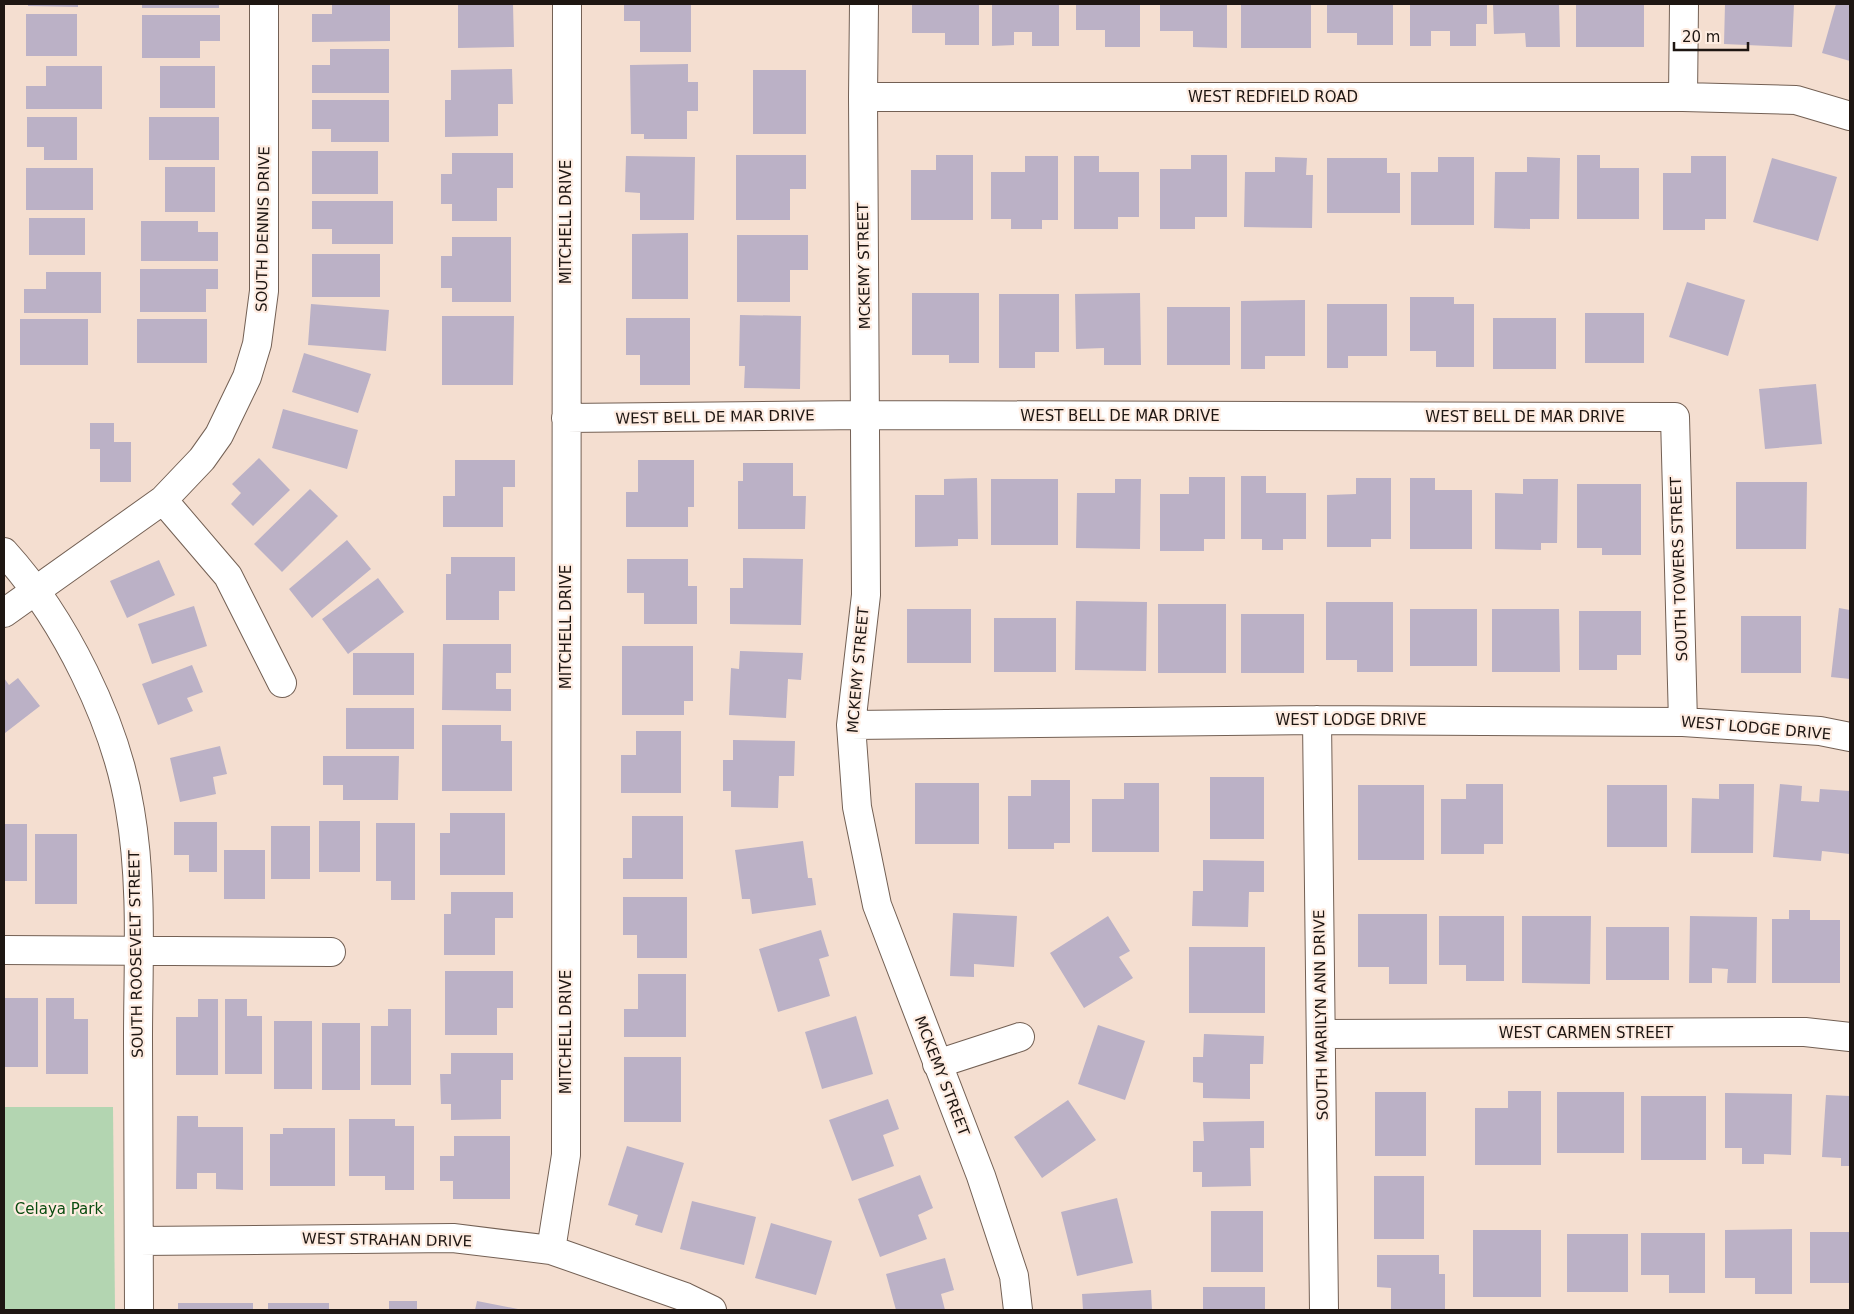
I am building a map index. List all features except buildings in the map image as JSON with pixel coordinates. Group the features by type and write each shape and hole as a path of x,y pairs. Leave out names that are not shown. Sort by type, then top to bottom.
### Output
{"street":[{"name":"SOUTH DENNIS DRIVE","path":"4,613 34,590 144,516 163,500 202,459 218,435 247,376 257,344 262,318 264,261 264,4"},
{"name":"MITCHELL DRIVE","path":"551,1250 566,1155 567,4"},
{"name":"MCKEMY STREET","path":"864,4 862,97 866,595 851,725 857,807 877,905 981,1176 1014,1276 1018,1310"},
{"path":"1683,97 1684,4"},
{"name":"WEST REDFIELD ROAD","path":"862,97 1683,97 1796,100 1850,116"},
{"name":"WEST BELL DE MAR DRIVE","path":"566,418 866,415 1675,417"},
{"name":"SOUTH TOWERS STREET","path":"1675,417 1683,722"},
{"path":"163,500 228,576 282,684"},
{"path":"4,552 34,590"},
{"name":"SOUTH ROOSEVELT STREET","path":"34,590 77,657 107,727 122,769 130,811 137,886 139,1310"},
{"name":"WEST LODGE DRIVE","path":"851,725 1317,720 1683,722 1820,731 1850,737"},
{"name":"SOUTH MARILYN ANN DRIVE","path":"1317,720 1324,1310"},
{"path":"4,950 331,952"},
{"name":"WEST CARMEN STREET","path":"1322,1034 1805,1032 1850,1037"},
{"path":"937,1064 1020,1037"},
{"name":"WEST STRAHAN DRIVE","path":"139,1241 453,1238 551,1250 685,1297 712,1310"}],"green space":[{"name":"Celaya Park","path":"4,1107 113,1107 115,1310 4,1310"}]}
